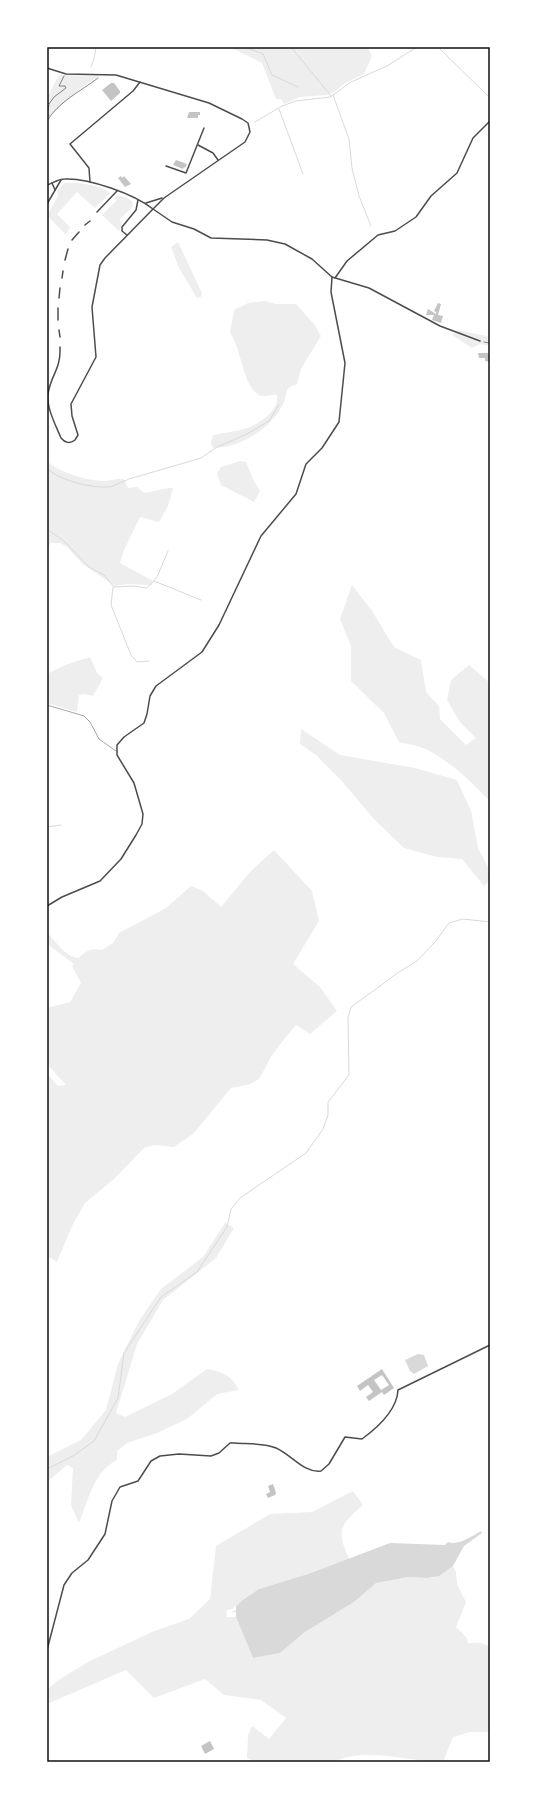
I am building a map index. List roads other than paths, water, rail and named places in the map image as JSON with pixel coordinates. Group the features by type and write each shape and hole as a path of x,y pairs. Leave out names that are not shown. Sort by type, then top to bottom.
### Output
{"street":[{"path":"47,68 66,74 113,74 209,103 232,112 246,122 250,131 247,140 164,198 105,258 100,266 92,307 96,355 72,402 71,413 78,435 72,442 65,442 61,438 48,400 49,392 60,363 60,347"},
{"path":"90,182 89,168 70,144 133,91 140,82"},
{"path":"335,278 348,261 378,235 396,231 416,217 431,196 457,173 473,138 490,121"},
{"path":"166,166 186,173 204,128"},
{"path":"198,146 213,153 218,160"},
{"path":"47,185 61,180 90,182 138,200 172,222 194,229 211,238 267,240 285,244 312,259 332,277 370,288 440,326 480,341"},
{"path":"47,204 61,180"},
{"path":"52,183 55,190"},
{"path":"98,212 117,192"},
{"path":"146,204 164,198"},
{"path":"127,235 122,231 122,227 136,210 138,200"},
{"path":"85,225 90,220"},
{"path":"72,240 79,232"},
{"path":"65,260 68,249"},
{"path":"62,278 63,271"},
{"path":"47,906 62,897 100,881 121,859 140,829 143,818 136,788 116,751 120,741 141,725 145,720 150,696 156,686 165,678 198,657 205,649 221,621 242,573 261,536 296,494 306,464 322,448 340,422 345,364 330,290 332,277"},
{"path":"59,298 60,288"},
{"path":"58,308 58,320"},
{"path":"59,330 60,337"},
{"path":"47,1650 64,1585 72,1573 88,1560 105,1534 115,1494 120,1487 138,1481 151,1461 168,1454 211,1456 219,1453 230,1443 235,1443 278,1449 303,1467 314,1471 321,1471 329,1464 345,1437 362,1439 390,1413 398,1397 398,1390 490,1345"}],"lane":[{"path":"47,706 84,716 90,722 99,739 116,751"}],"waterway":[{"path":"91,67 96,47"},
{"path":"244,47 263,54 272,75 298,87"},
{"path":"291,47 331,96"},
{"path":"255,122 282,106 296,101 330,97 351,82 387,66 417,47"},
{"path":"438,47 490,98"},
{"path":"333,95 349,139 352,168 359,196 371,226"},
{"path":"279,109 303,174"},
{"path":"136,477 201,458 217,447 247,434 269,421 279,405"},
{"path":"47,469 60,477 76,483 101,487 109,487 135,477"},
{"path":"47,529 65,542 89,567 104,575 114,587 132,586 147,588 157,577 168,551"},
{"path":"154,581 201,600"},
{"path":"113,587 111,605 131,655 137,662 149,661"},
{"path":"47,827 61,825"},
{"path":"47,1469 73,1456 94,1441 118,1398 124,1353 161,1297 197,1272 227,1227 231,1209 240,1198 306,1153 323,1129 328,1115 328,1102 349,1075 348,1018 351,1007 399,972 417,961 435,942 449,923 463,919 490,922"}]}
